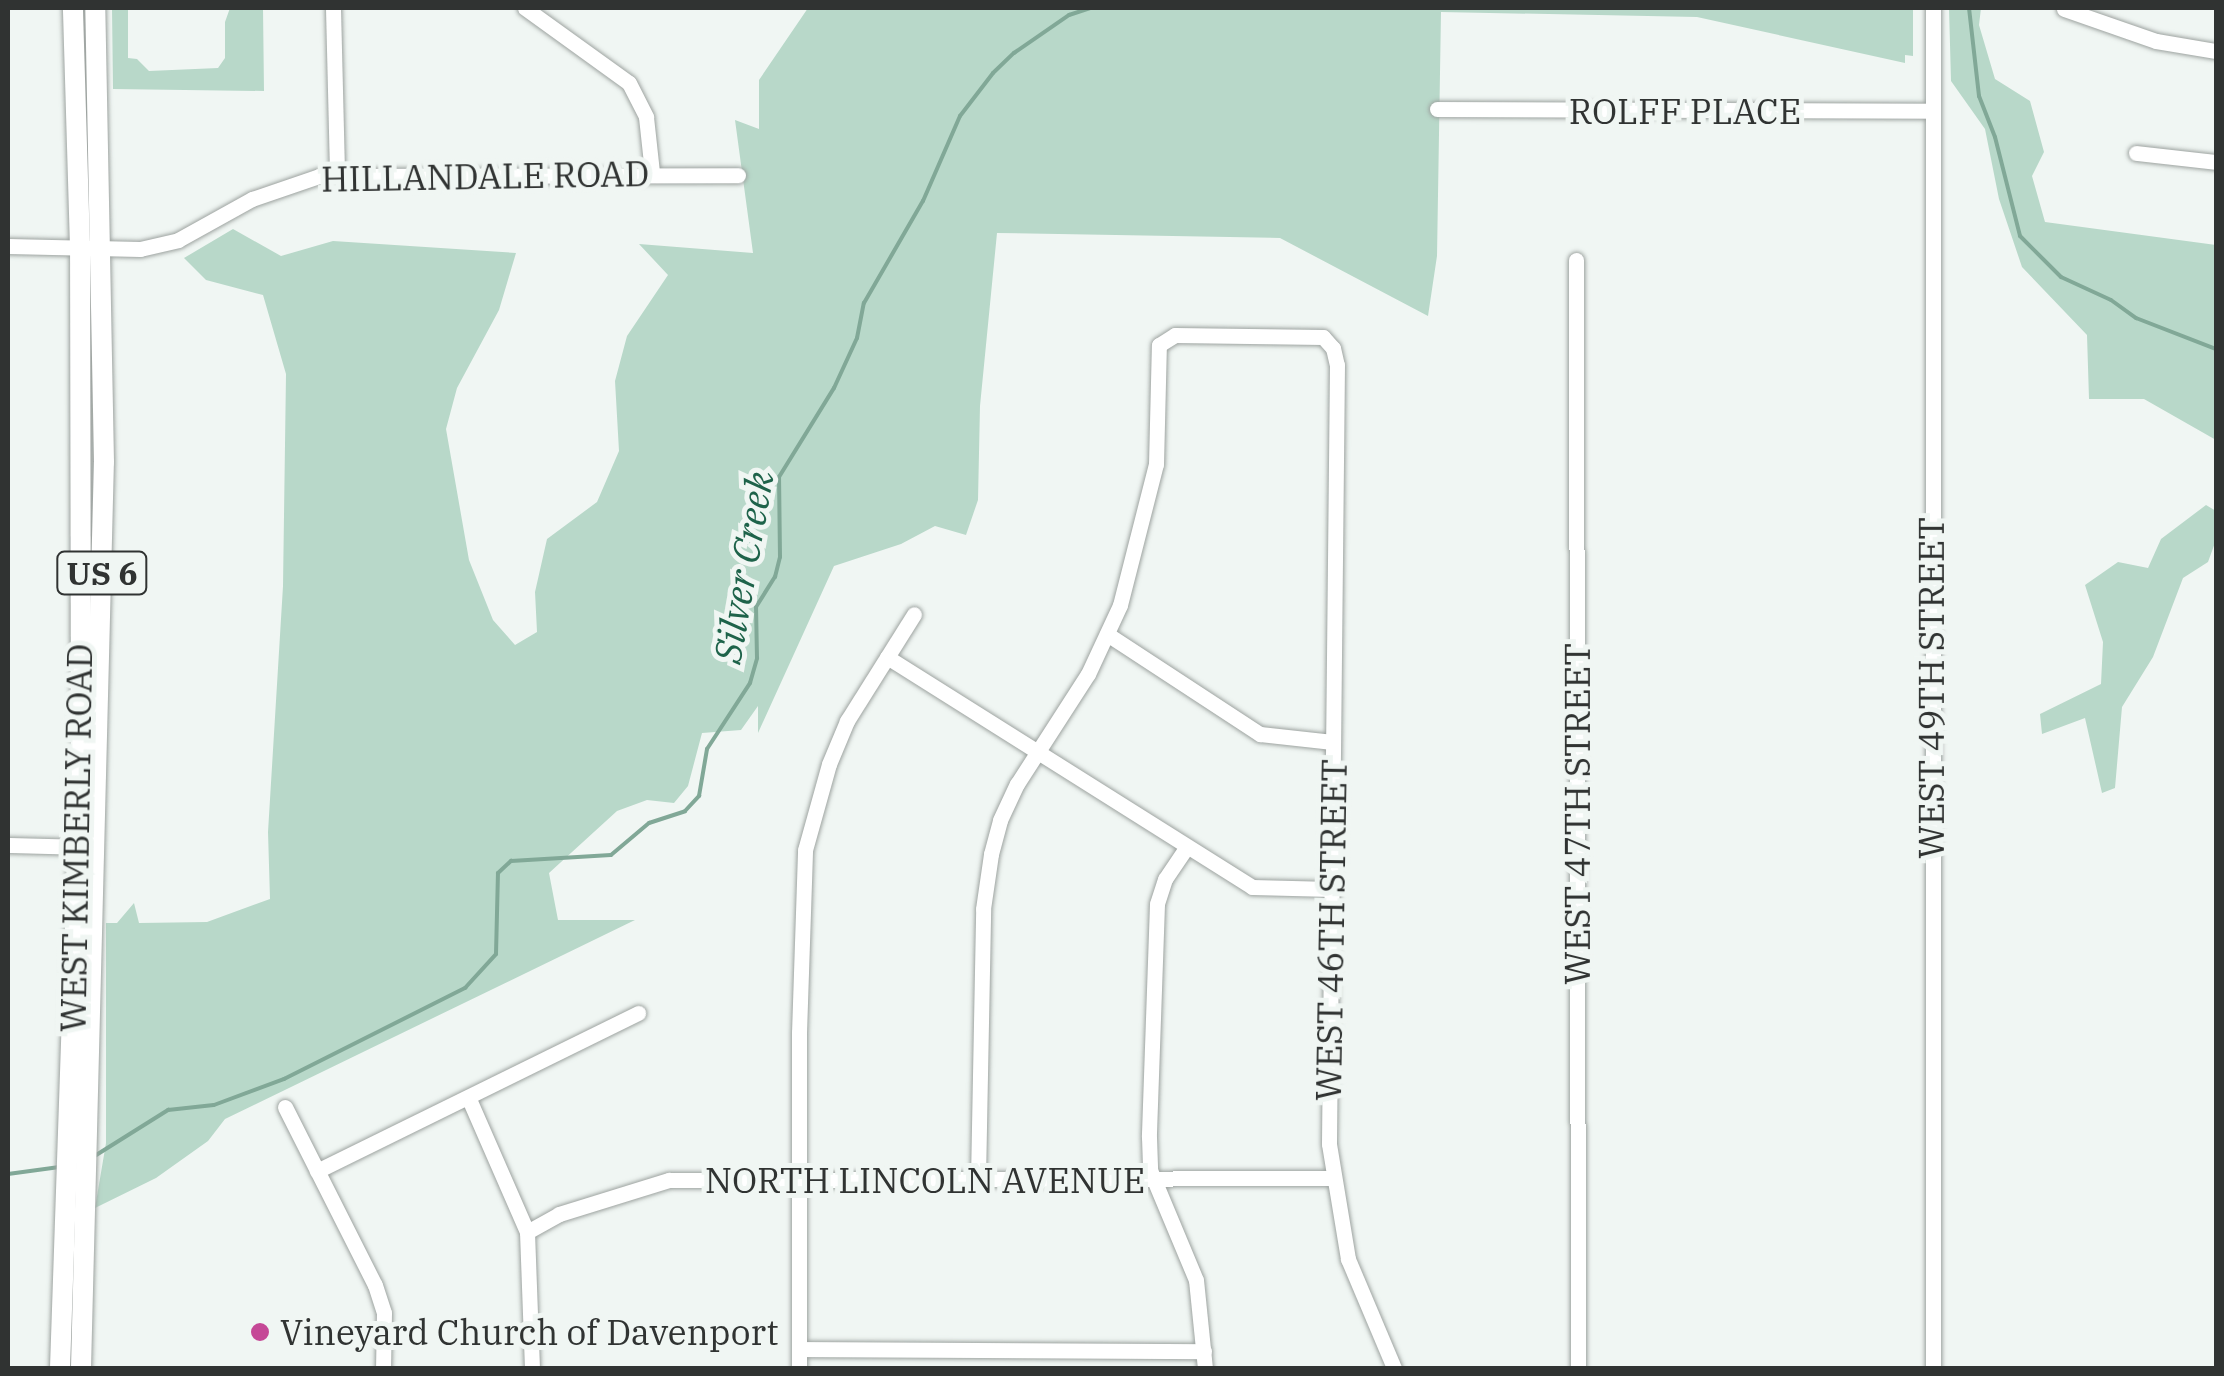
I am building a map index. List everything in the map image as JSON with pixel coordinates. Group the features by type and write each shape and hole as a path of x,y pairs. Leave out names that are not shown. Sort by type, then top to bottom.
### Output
{"main road":[{"name":"WEST KIMBERLY ROAD","path":"74,8 89,249"},
{"name":"WEST KIMBERLY ROAD","path":"81,1368 76,1201 87,846 89,249 95,8"},
{"name":"WEST KIMBERLY ROAD","path":"60,1368 76,1201"}],"street":[{"path":"333,8 337,174"},
{"path":"2064,9 2156,42 2216,51"},
{"path":"535,10 629,82 646,117 652,172"},
{"name":"WEST 49TH STREET","path":"1933,14 1933,1368"},
{"name":"ROLFF PLACE","path":"1437,110 1934,111"},
{"path":"2136,153 2216,162"},
{"name":"HILLANDALE ROAD","path":"8,246 140,249 178,240 265,194 337,174 652,172 738,176"},
{"name":"WEST 47TH STREET","path":"1576,260 1578,1368"},
{"name":"WEST 46TH STREET","path":"1106,634 1142,534 1156,464 1155,363 1159,345 1175,335 1322,338 1333,348 1337,364 1329,1144 1348,1259 1394,1368"},
{"path":"799,1368 805,850 829,764 847,721 914,614"},
{"path":"978,1180 984,909 1000,820 1036,752 1088,674 1106,634 1260,734 1333,742"},
{"path":"887,657 1252,887 1332,889"},
{"path":"8,845 87,846"},
{"path":"1186,848 1166,879 1154,938 1148,1136 1150,1170 1196,1280 1205,1368"},
{"path":"317,1172 638,1013"},
{"path":"469,1099 527,1232 532,1368"},
{"path":"285,1108 374,1285 384,1313 383,1368"},
{"name":"NORTH LINCOLN AVENUE","path":"527,1232 559,1214 668,1180 1334,1178"},
{"path":"799,1349 1204,1351"}],"green space":[{"path":"112,8 128,8 128,58 137,59 149,71 218,68 225,58 225,22 230,8 263,8 264,91 113,89"},
{"path":"808,8 1913,8 1913,56 1905,55 1905,63 1697,17 1441,12 1437,256 1428,316 1280,238 997,233 980,406 978,500 966,535 935,526 901,544 834,566 758,733 758,706 741,730 702,733 688,786 674,803 647,800 617,811 549,873 558,920 635,920 225,1119 208,1141 156,1178 95,1208 106,1143 106,923 117,923 134,903 139,923 207,922 270,899 268,832 283,586 286,374 263,295 206,280 184,258 233,229 281,256 333,241 516,253 499,310 457,388 446,429 469,560 493,620 515,645 537,632 535,592 547,539 597,502 619,451 615,381 627,336 668,275 639,244 753,253 735,120 759,129 759,80"},
{"path":"1949,8 1981,8 1979,25 1995,79 2030,101 2044,152 2032,176 2045,222 2216,245 2216,440 2144,399 2089,399 2087,335 2022,267 1999,199 1985,129 1951,81"},
{"path":"2206,505 2216,511 2216,540 2208,562 2183,578 2153,657 2122,707 2115,788 2102,793 2085,718 2042,734 2040,714 2101,684 2103,642 2085,585 2118,562 2148,568 2161,539"}],"waterway":[{"name":"Silver Creek","path":"93,1157 168,1110 214,1105 284,1079 465,988 496,954 498,873 511,861 611,855 649,823 685,811 699,796 707,749 750,683 757,658 756,607 775,577 780,557 779,477 834,388 857,338 864,303 923,201 960,116 993,73 1014,53 1069,15 1091,8"},
{"name":"Silver Creek","path":"1969,8 1979,96 1995,137 2020,236 2061,277 2111,300 2136,318 2216,349"},
{"name":"Silver Creek","path":"8,1174 60,1167"}],"place":[{"name":"Vineyard Church of Davenport","path":"260,1332"}]}
